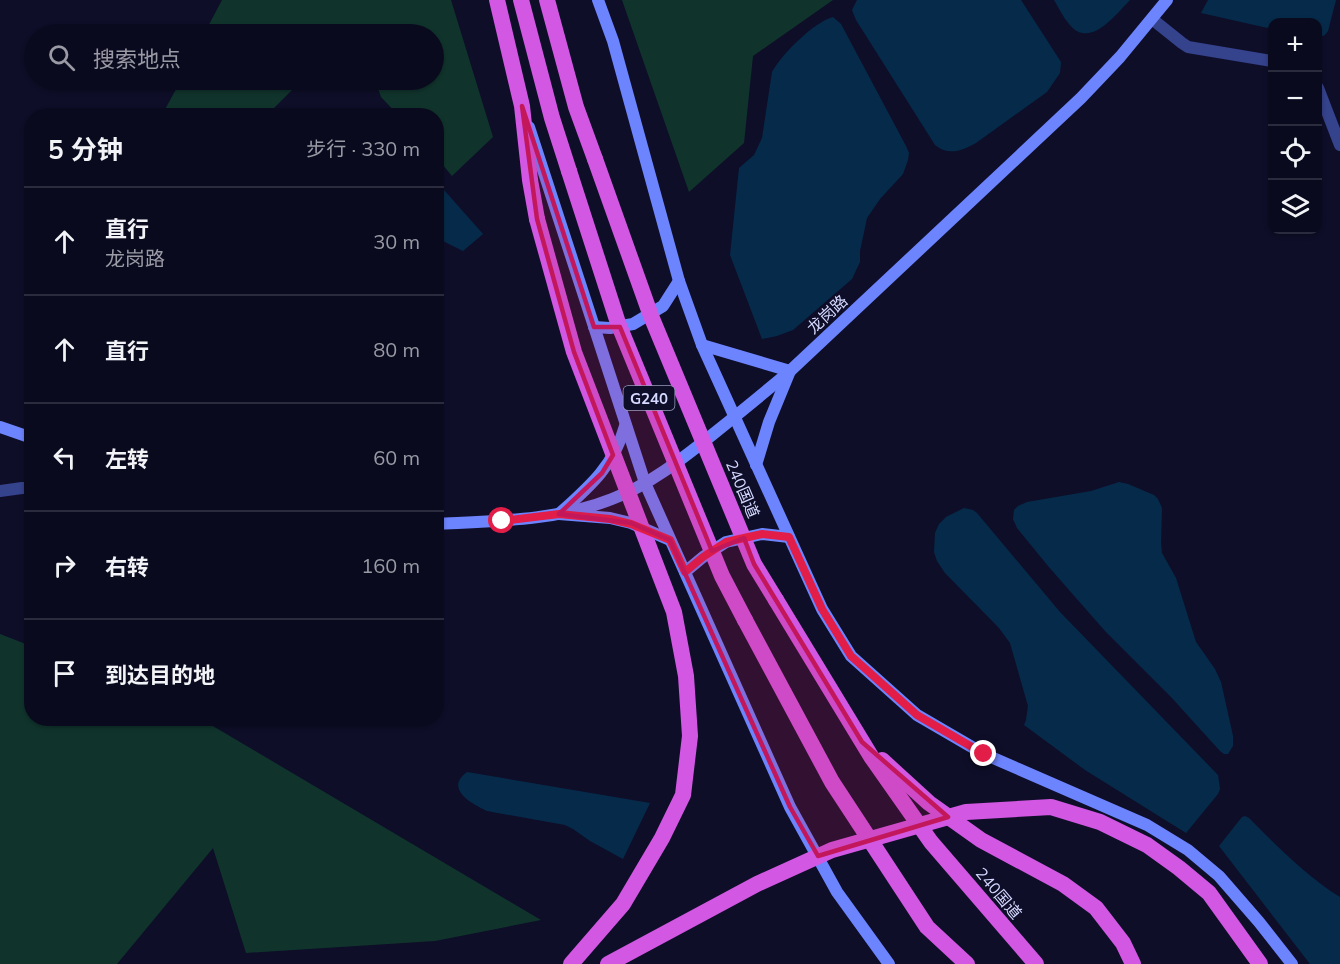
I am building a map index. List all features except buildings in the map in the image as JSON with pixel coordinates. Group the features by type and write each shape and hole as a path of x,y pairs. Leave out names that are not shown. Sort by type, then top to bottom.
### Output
{"highway":[{"path":"497,0 522,106 530,180 537,219 574,352 674,612 686,676 690,736 683,795 662,838 623,904 571,964"},
{"name":"G240","path":"521,0 552,117 618,322 722,576 831,782 927,927 967,964"},
{"name":"240国道","path":"547,0 576,107 660,338 754,564 872,758 931,842 1036,964"},
{"path":"862,742 929,803 981,840 1063,884 1096,908 1123,943 1133,964"},
{"path":"608,964 757,884 832,850 966,812 1052,807 1100,822 1147,844 1179,868 1209,893 1260,964"}],"main road":[{"path":"598,0 613,41 679,280 702,345 822,609 851,656 917,715 984,754 1147,825 1188,850 1219,876 1292,964"},
{"name":"龙岗路","path":"444,524 502,521 559,514 611,500 645,483 692,451 790,371 1081,98 1120,57 1167,0"},
{"path":"522,106 645,483 790,807 837,892 889,964"},
{"path":"594,327 610,328 633,324 663,306 679,280"},
{"path":"702,345 790,371 769,422 756,465"},
{"path":"559,514 602,474 621,441 626,424"},
{"path":"0,427 24,435"},
{"path":"559,514 620,521 670,540"},
{"path":"685,572 726,542 762,534 789,537"}],"street":[{"path":"1152,19 1188,47 1268,60"},
{"path":"1322,100 1340,145"},
{"path":"0,491 24,488"}],"highlighted area":[{"path":"522,106 594,327 620,327 712,551 744,538 754,564 862,742 948,817 818,856 790,807 670,540 631,523 559,514 602,473 613,455 574,352 537,219"}],"green space":[{"path":"222,0 451,0 493,137 452,176 444,166 444,108 391,108 381,97 379,90 444,90 444,24 209,24"},
{"path":"622,0 833,0 753,56 744,143 689,192"},
{"path":"176,90 292,90 274,108 166,108"},
{"path":"0,634 24,643 24,726 213,726 541,920 435,941 246,953 213,848 117,964 0,964"}],"water":[{"path":"857,0 1021,0 1061,62 1060,73 1047,92 976,143 960,150 945,150 935,145 856,20 852,10"},
{"path":"1054,0 1130,0 1102,27 1094,32 1085,33 1077,31 1069,24"},
{"path":"1208,0 1336,0 1328,31 1322,36 1322,18 1268,18 1268,28 1201,13"},
{"path":"833,17 841,24 906,146 909,153 908,160 903,174 880,199 867,218 860,262 852,279 793,330 762,339 730,255 739,168 754,155 762,138 772,72 799,40 817,25"},
{"path":"444,190 483,234 463,251 444,242"},
{"path":"1119,482 1154,495 1162,508 1162,553 1176,578 1196,642 1215,669 1221,682 1233,736 1233,746 1228,754 1220,751 1171,697 1105,631 1048,566 1017,528 1013,519 1014,510 1027,502 1091,491"},
{"path":"964,508 977,513 1060,612 1218,775 1220,789 1218,794 1186,833 1085,770 1024,725 1028,706 1010,643 999,628 945,573 934,552 935,533 939,524 946,517"},
{"path":"467,772 650,803 623,859 565,825 487,811 474,804 459,790 458,784"},
{"path":"1245,816 1304,870 1340,897 1340,964 1310,964 1219,846"}],"route":[{"path":"502,521 559,514 610,519 631,524 670,540 685,572 726,542 762,534 789,537 822,609 851,656 917,715 984,754"}]}
